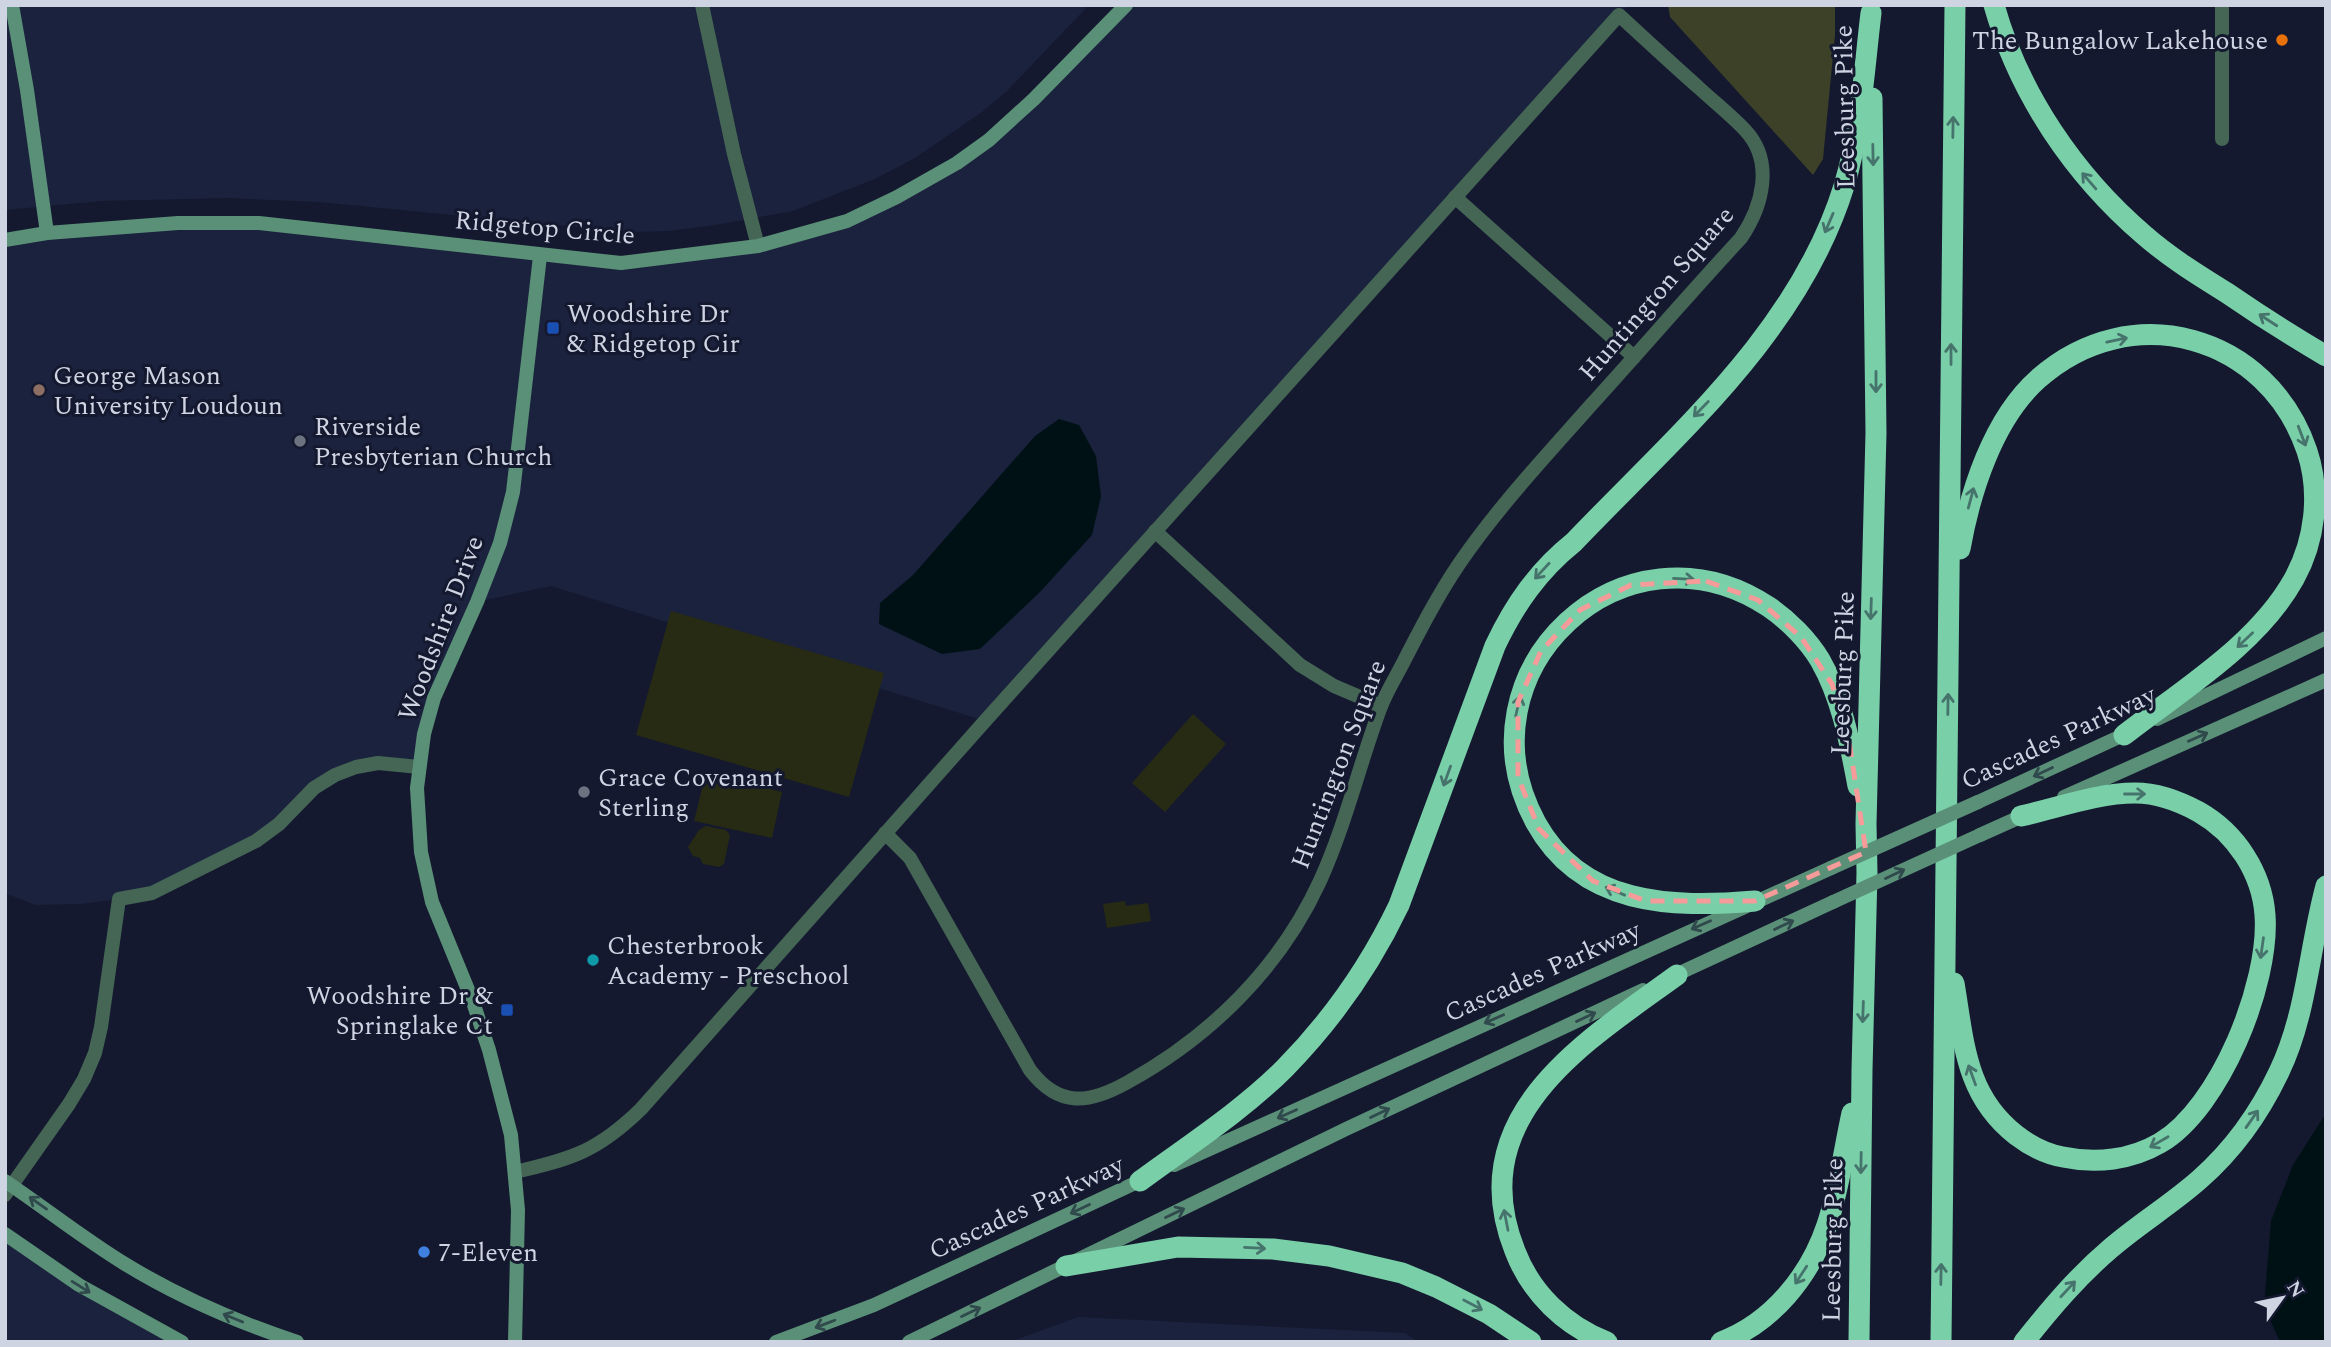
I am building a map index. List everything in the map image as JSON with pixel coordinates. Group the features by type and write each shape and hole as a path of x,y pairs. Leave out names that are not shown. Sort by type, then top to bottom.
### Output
{"highway":[{"path":"1941,1342 1955,5"},
{"path":"1994,5 2012,55 2030,93 2080,170 2107,201 2177,261 2326,356"},
{"path":"1140,1181 1226,1118 1284,1069 1322,1028 1354,985 1383,938 1399,905 1495,646 1511,612 1546,567 1574,542 1735,374 1785,307 1813,258 1843,186 1857,133 1871,9"},
{"name":"Leesburg Pike","path":"1859,1342 1866,824 1876,433 1871,9"},
{"path":"1950,638 1960,548 1975,481 2004,424 2037,380 2068,357 2084,349 2121,338 2143,335 2190,339 2236,358 2260,375 2287,406 2300,428 2310,460 2315,495 2312,528 2303,560 2280,600 2243,643 2124,735"},
{"path":"1755,901 1681,904 1646,901 1628,896 1593,881 1578,870 1563,858 1539,829 1523,795 1518,777 1514,740 1517,711 1524,684 1541,651 1552,636 1580,610 1613,591 1631,585 1677,579 1706,581 1724,586 1758,600 1774,611 1819,659 1832,684 1849,741 1866,824"},
{"path":"1945,924 1966,1058 1973,1080 1980,1096 1992,1112 2021,1139 2056,1156 2106,1161 2160,1143 2197,1111 2212,1089 2237,1040 2253,995 2264,946 2265,914 2260,891 2257,879 2244,855 2230,835 2210,818 2160,795 2111,795 2021,817"},
{"path":"2025,1342 2082,1275 2139,1225 2201,1179 2228,1152 2251,1122 2279,1073 2298,1019 2318,912 2326,886"},
{"path":"1607,1342 1567,1320 1553,1308 1519,1263 1507,1227 1504,1171 1517,1126 1530,1101 1546,1080 1584,1042 1677,975"},
{"path":"1721,1342 1745,1330 1776,1308 1810,1262 1827,1225 1862,1070"},
{"path":"1066,1266 1178,1247 1273,1249 1329,1256 1402,1273 1436,1287 1489,1314 1531,1342"}],"main road":[{"path":"12,5 47,233"},
{"name":"Ridgetop Circle","path":"5,240 47,233 178,223 259,223 621,263 758,246 847,221 957,163 989,140 1025,107 1126,5"},
{"name":"Woodshire Drive","path":"515,1342 518,1210 511,1137 489,1050 473,1002 439,922 426,875 418,820 419,767 424,734 434,698 500,542 513,492 540,256"},
{"name":"Cascades Parkway","path":"776,1342 874,1305 1140,1181 2124,735 2326,638"},
{"path":"909,1342 1346,1129 1833,902 2326,680"},
{"path":"8,1187 157,1283 228,1317 297,1342"},
{"path":"5,1234 79,1285 181,1342"}],"street":[{"path":"702,5 734,154 758,246"},
{"path":"2222,5 2222,139"},
{"name":"Huntington Square","path":"1619,15 1747,132 1761,162 1763,181 1761,199 1754,219 1741,239 1634,357 1507,499 1472,545 1433,605 1381,706 1335,846 1314,893 1277,954 1218,1020 1158,1066 1102,1095 1084,1100 1066,1098 1050,1091 1030,1070 910,858 885,833 1619,15"},
{"path":"1455,197 1634,357"},
{"path":"1155,531 1300,665 1334,686 1381,706"},
{"path":"8,1187 69,1104 95,1053 119,899 152,894 247,846 279,824 314,788 335,775 378,763 419,767"},
{"path":"515,1172 577,1156 620,1129 807,924 885,833"}],"highlighted area":[{"path":"1706,581 1758,600 1801,637 1832,684 1849,741 1866,852 1755,901 1646,901 1593,881 1539,829 1518,777 1518,702 1541,651 1580,610 1631,585"}],"shaded area":[{"path":"5,5 1089,5 1007,91 982,112 915,158 875,179 793,211 669,231 629,232 319,202 228,198 101,201 5,210"},
{"path":"1126,5 1628,5 985,721 551,586 477,602 434,698 419,767 378,763 335,775 238,852 119,899 81,904 35,905 5,893 5,240 259,223 621,263 823,229 957,163"},
{"path":"1059,419 1079,425 1096,456 1101,496 1092,535 1040,592 980,649 942,654 879,624 880,603 913,575 1035,436"},
{"path":"2326,1113 2326,1342 2280,1342 2264,1306 2271,1221 2293,1165"},
{"path":"5,1234 182,1342 5,1342"},
{"path":"1078,1317 1405,1333 1419,1342 1010,1342"}],"green space":[{"path":"1668,5 1835,5 1835,35 1823,159 1813,175 1670,17"},
{"path":"671,611 884,673 849,797 636,735"},
{"path":"1193,714 1226,744 1165,812 1132,783"},
{"path":"706,773 782,792 772,838 694,821"},
{"path":"706,826 726,830 730,835 724,864 719,867 703,864 700,858 693,856 688,847 699,830"},
{"path":"1125,901 1126,906 1148,903 1151,921 1107,928 1103,904"}],"place":[{"name":"The Bungalow Lakehouse","path":"2282,40"},
{"name":"Woodshire Dr & Ridgetop Cir","path":"553,328"},
{"name":"George Mason University Loudoun","path":"39,390"},
{"name":"Riverside Presbyterian Church","path":"300,441"},
{"name":"Grace Covenant Sterling","path":"584,792"},
{"name":"Chesterbrook Academy - Preschool","path":"593,960"},
{"name":"Woodshire Dr & Springlake Ct","path":"507,1010"},
{"name":"7-Eleven","path":"424,1252"}]}
